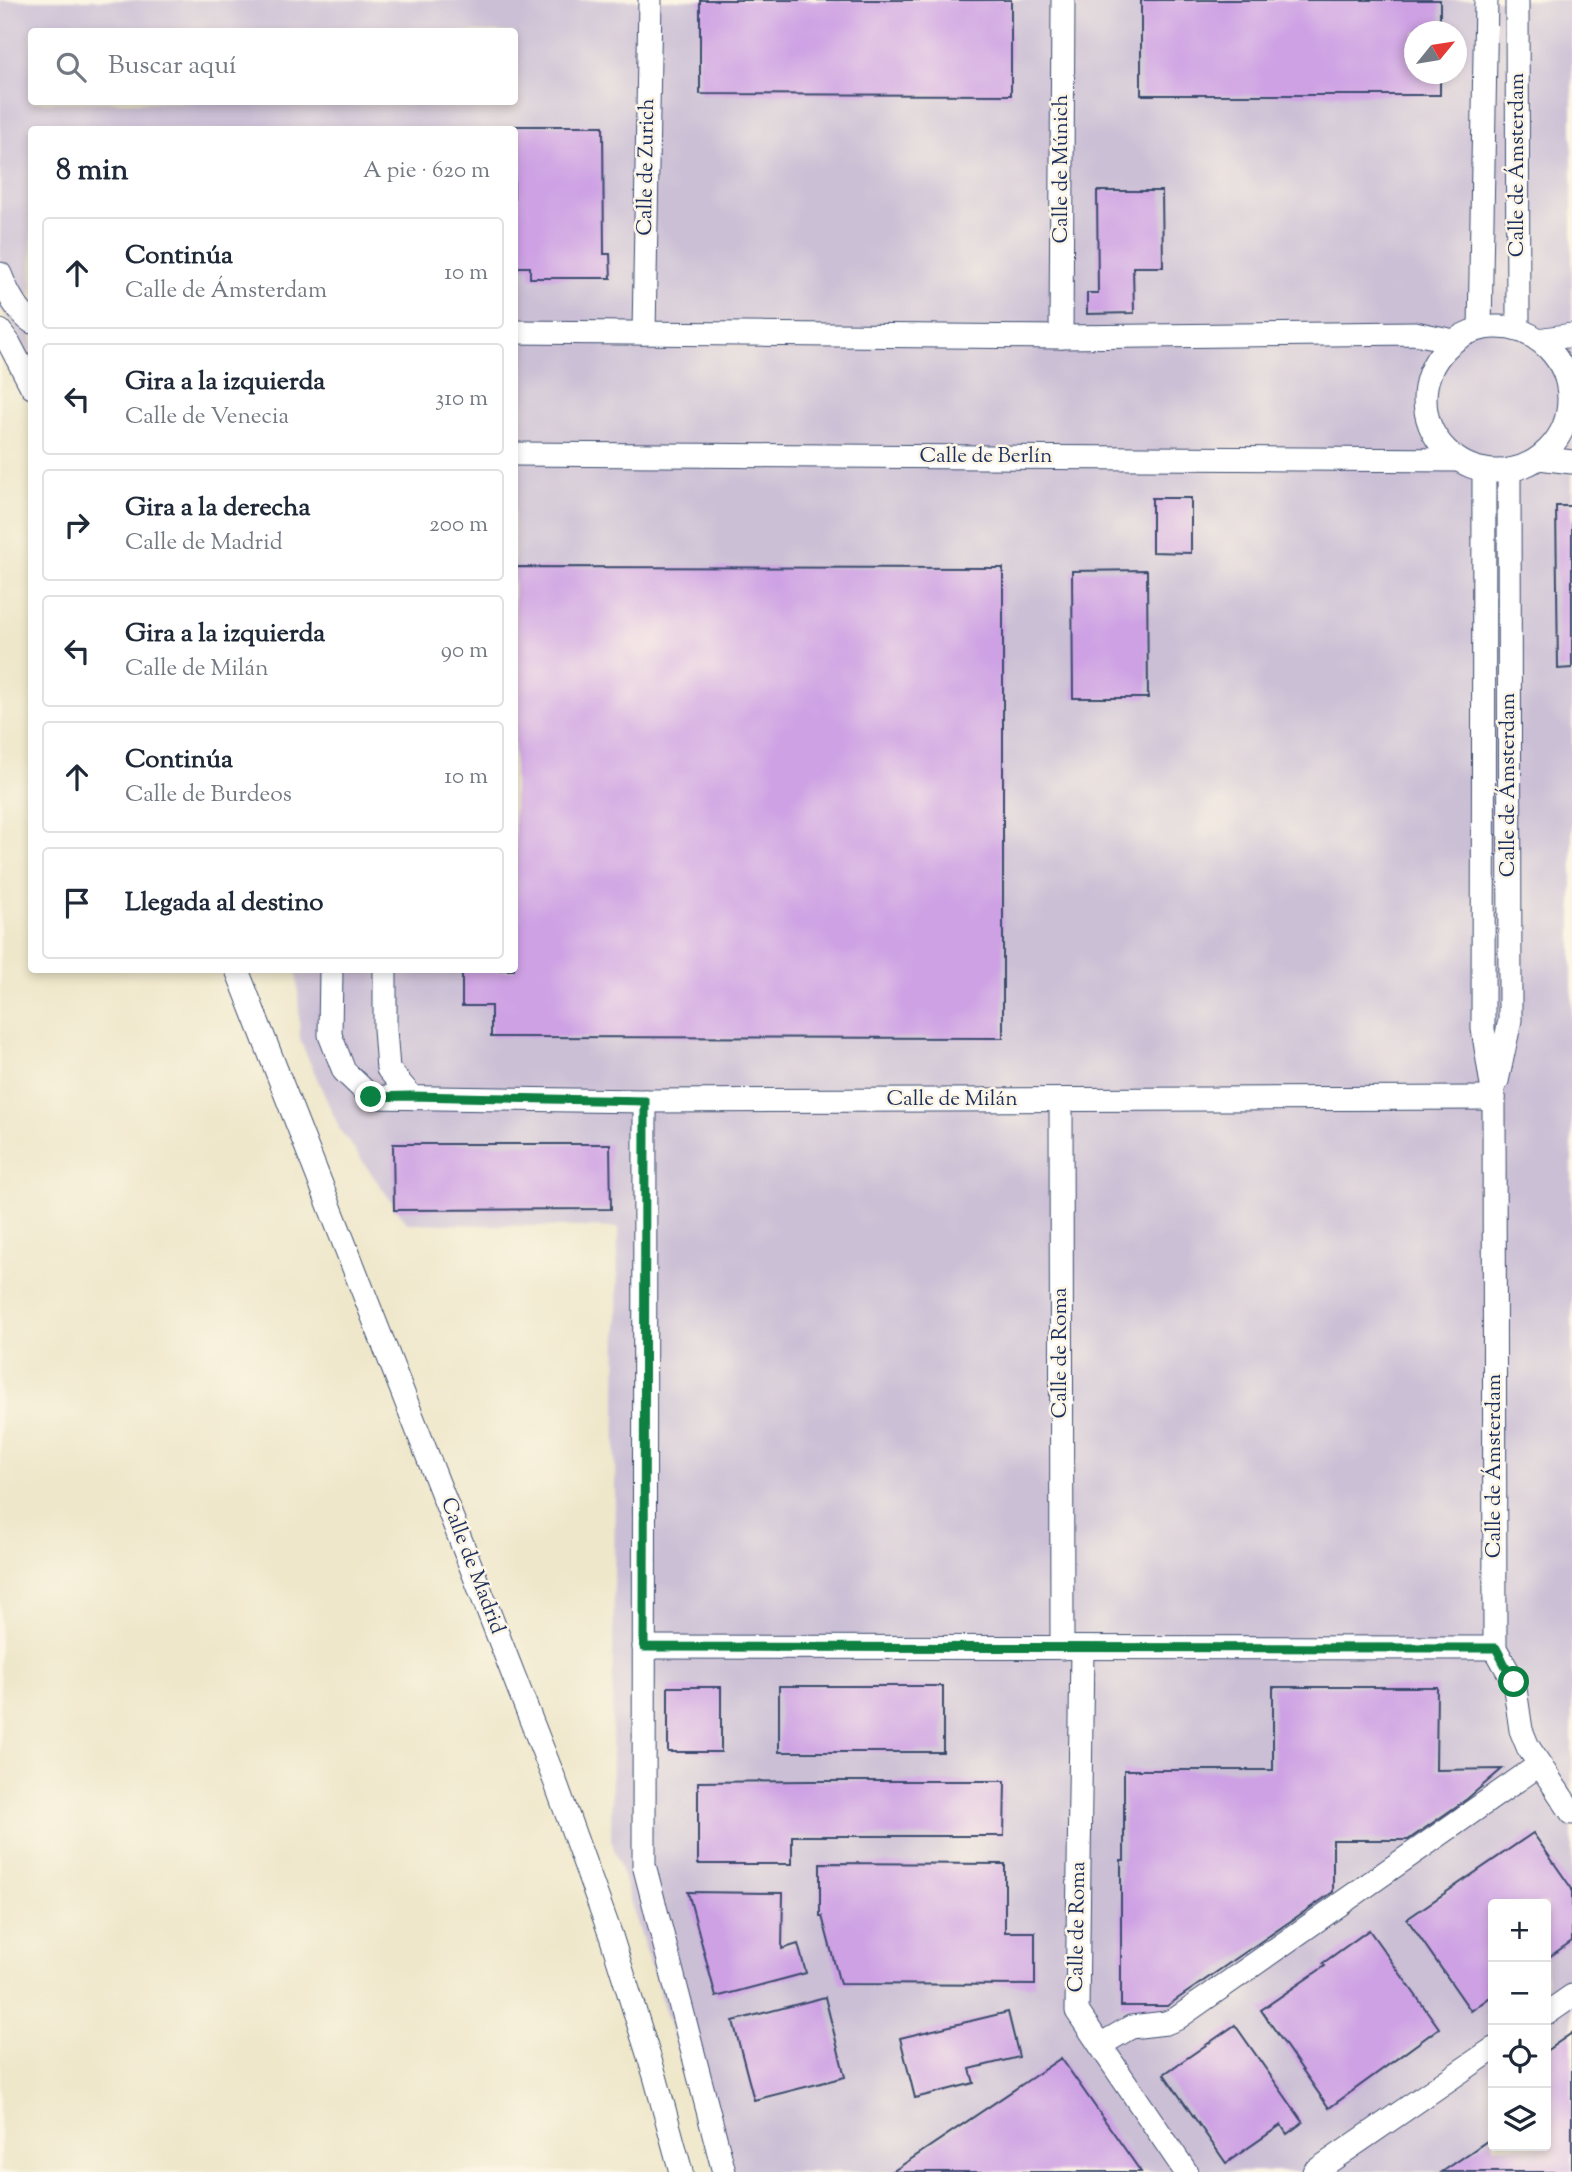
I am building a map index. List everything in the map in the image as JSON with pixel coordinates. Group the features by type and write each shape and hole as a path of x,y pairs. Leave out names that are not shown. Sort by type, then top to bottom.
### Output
{"street":[{"name":"Calle de Zurich","path":"644,333 650,0"},
{"name":"Calle de Múnich","path":"1061,337 1063,0"},
{"name":"Calle de Ámsterdam","path":"1480,329 1486,0"},
{"name":"Calle de Ámsterdam","path":"1517,0 1528,335"},
{"path":"0,274 11,298 28,319"},
{"path":"1528,335 1555,356 1566,376 1569,399 1566,421 1556,442 1539,458 1525,466 1509,470 1484,470 1458,460 1441,444 1435,434 1425,401 1428,379 1438,358 1454,341 1480,329 1500,327 1528,335 1572,335"},
{"path":"0,331 28,379"},
{"path":"518,332 1061,337 1415,333 1454,341"},
{"name":"Calle de Berlín","path":"518,454 1458,460"},
{"path":"1539,458 1572,462"},
{"name":"Calle de Ámsterdam","path":"1484,470 1483,1029 1493,1098 1496,1648 1514,1682 1521,1730 1528,1747 1572,1813"},
{"name":"Calle de Ámsterdam","path":"1493,1098 1510,1020 1509,470"},
{"name":"Calle de Madrid","path":"238,973 560,1794 611,1936 681,2172"},
{"name":"Calle de Milán","path":"331,973 330,1035 344,1071 371,1097 645,1101 1493,1098"},
{"path":"385,973 388,1069 411,1096"},
{"name":"Calle de Roma","path":"1061,1100 1077,2011 1186,2172"},
{"path":"645,1101 644,1865 724,2172"},
{"path":"644,1647 1496,1648"},
{"path":"1100,2045 1131,2027 1166,2024 1176,2019 1539,1765"},
{"path":"1551,2011 1572,1996"},
{"path":"1314,2172 1488,2052"}],"shaded area":[{"path":"0,0 1572,0 1572,2172 716,2172 611,1839 618,1228 407,1223 340,1130 300,1040 297,973 518,973 518,126 28,126 28,356 13,324 0,307"}],"building":[{"path":"700,0 1011,0 1011,95 700,94"},
{"path":"1141,0 1440,0 1440,21 1404,21 1404,84 1440,84 1440,95 1141,95"},
{"path":"518,126 603,126 604,254 610,254 611,278 530,278 530,267 518,267"},
{"path":"1097,191 1162,191 1163,267 1133,267 1134,313 1087,314 1087,293 1098,293"},
{"path":"1152,498 1191,498 1191,553 1152,552"},
{"path":"1556,506 1572,506 1572,668 1558,669"},
{"path":"518,567 1003,568 1003,1038 491,1037 491,1006 462,1006 462,973 518,973"},
{"path":"1147,570 1148,698 1073,698 1072,571"},
{"path":"393,1144 610,1144 611,1209 394,1210"},
{"path":"779,1686 943,1686 943,1752 779,1752"},
{"path":"668,1687 721,1687 721,1752 668,1752"},
{"path":"1273,1687 1437,1687 1436,1770 1502,1769 1467,1799 1408,1840 1333,1840 1333,1892 1167,2006 1121,2006 1124,1770 1273,1770"},
{"path":"1005,1781 1004,1836 792,1836 792,1864 698,1864 698,1782"},
{"path":"1533,1833 1572,1889 1572,1941 1551,1956 1551,1899 1488,1899 1488,1999 1471,2011 1407,1919"},
{"path":"820,1863 1005,1864 1005,1932 1035,1932 1035,1985 840,1984 820,1916"},
{"path":"688,1892 783,1893 782,1949 798,1944 806,1973 716,1997"},
{"path":"1369,1930 1439,2028 1329,2108 1261,2010 1325,1966 1323,1963"},
{"path":"825,1997 845,2077 754,2100 733,2021"},
{"path":"1008,2012 1019,2057 970,2069 974,2083 915,2098 900,2038"},
{"path":"1235,2025 1303,2122 1287,2134 1281,2125 1226,2163 1164,2074"},
{"path":"1572,2033 1572,2172 1442,2172 1488,2140 1488,2151 1551,2151 1551,2048"},
{"path":"1061,2058 1141,2172 892,2172 1039,2073"}],"route":[{"path":"371,1097 645,1101 644,1647 1496,1648 1514,1682"}]}
